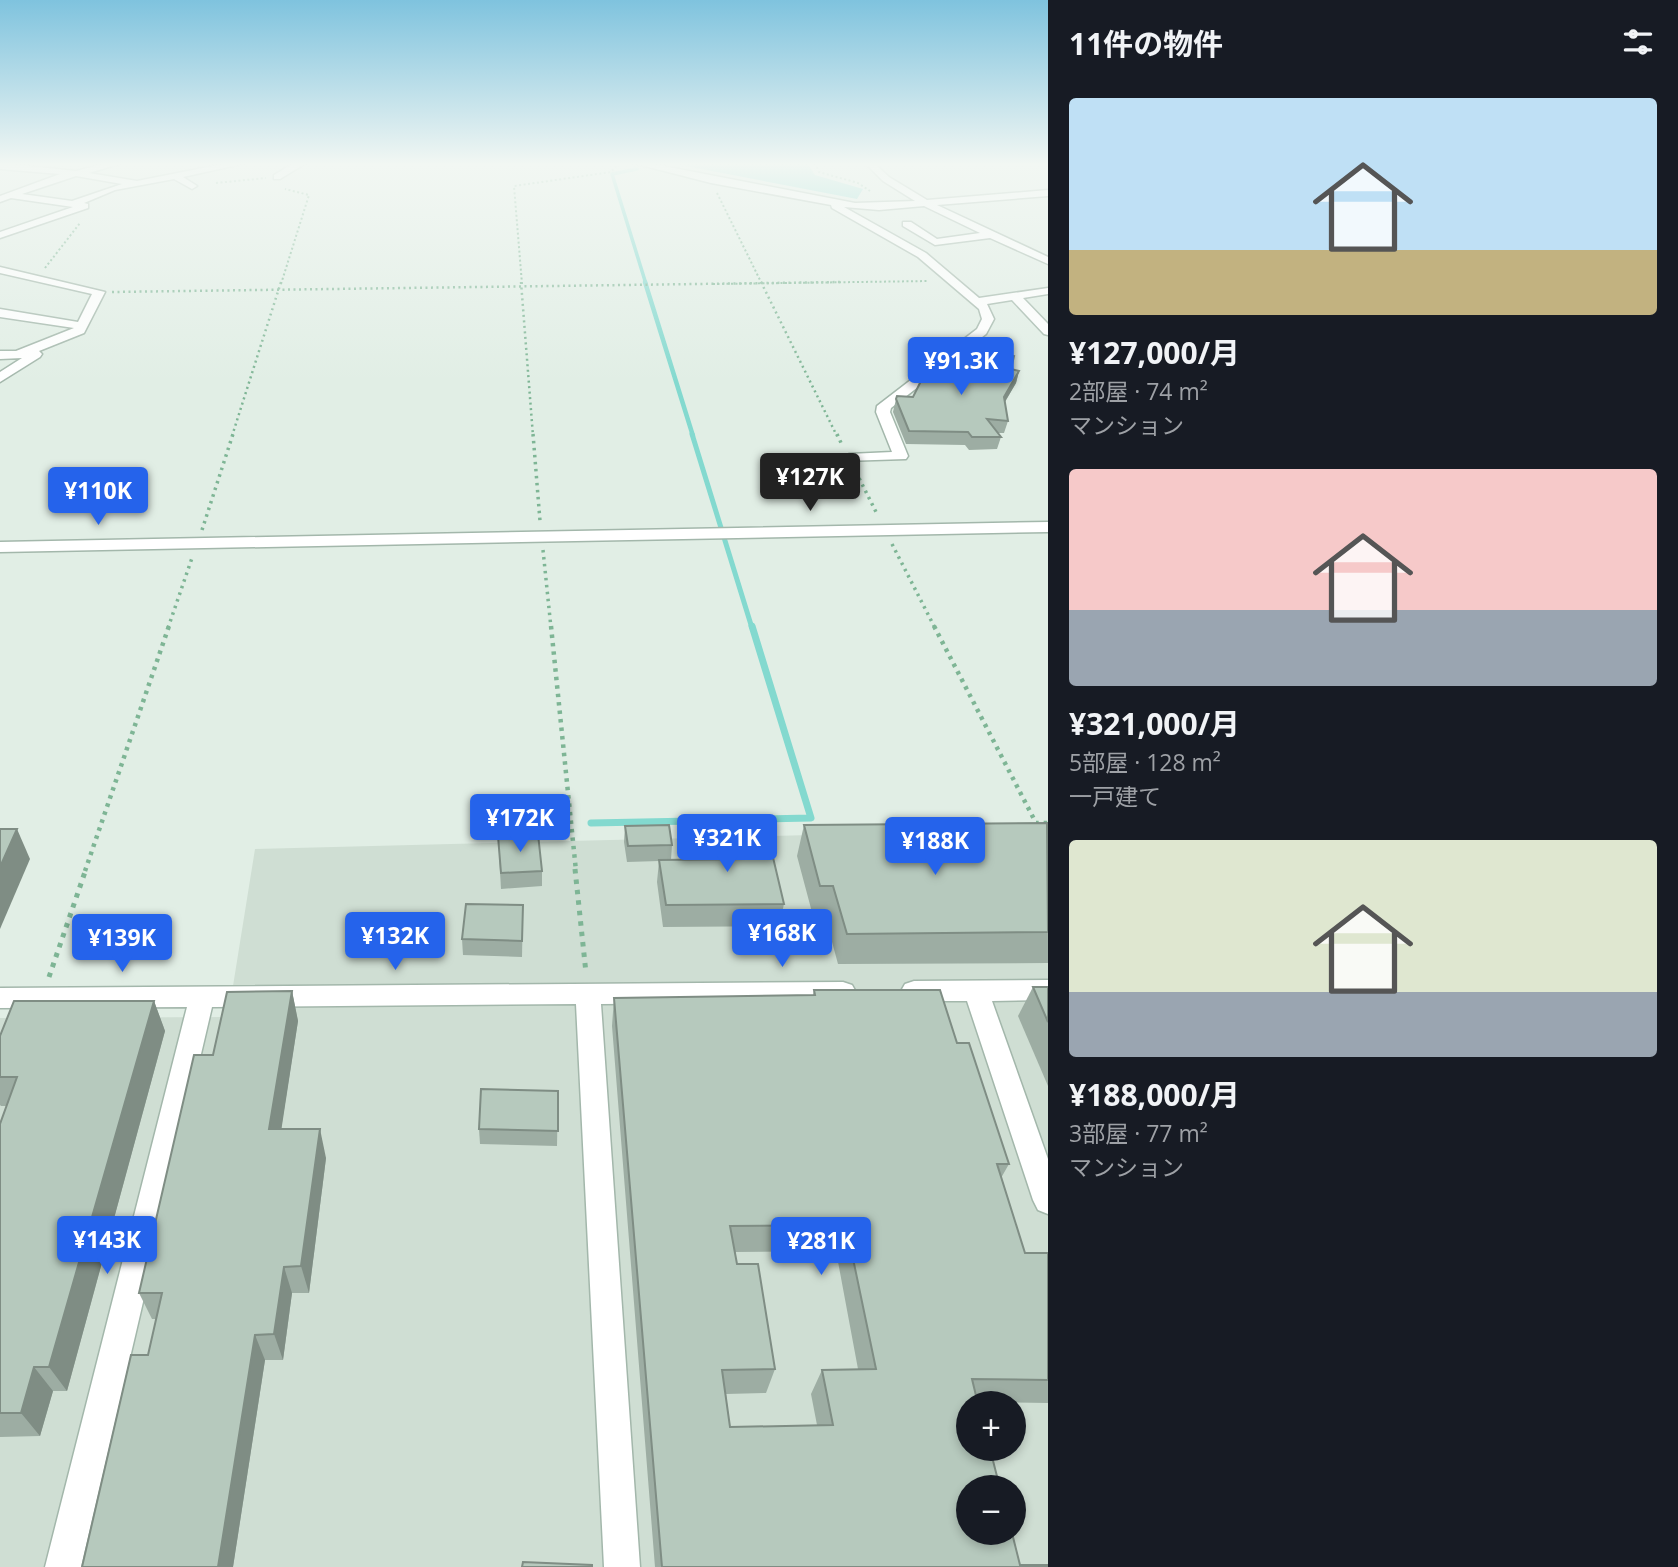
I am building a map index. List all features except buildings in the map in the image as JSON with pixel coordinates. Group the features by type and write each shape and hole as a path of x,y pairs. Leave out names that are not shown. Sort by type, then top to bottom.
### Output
{"street":[{"path":"849,458 901,456 883,412 884,406 982,331 988,319 984,307 922,255 889,236"},
{"path":"926,236 935,242 979,236"},
{"path":"991,236 1048,261"},
{"path":"0,271 106,291"},
{"path":"1,354 18,355 74,334 83,326 106,291"},
{"path":"0,378 30,356 81,338 94,330 106,291"},
{"path":"976,302 1048,291"},
{"path":"1015,296 1048,331"},
{"path":"0,313 83,326"},
{"path":"0,547 1048,527"},
{"path":"976,990 1048,1200"},
{"path":"892,991 1048,990"},
{"path":"0,998 865,992"},
{"path":"588,995 622,1567"},
{"path":"63,1567 202,996"}],"path":[{"path":"42,273 71,236"},
{"path":"42,998 197,543 296,236"},
{"path":"519,236 541,536 588,995"},
{"path":"737,236 1036,823 1048,823"},
{"path":"106,291 951,281"}],"shaded area":[{"path":"1048,829 1048,1567 0,1567 0,1018 228,1017 255,849"}],"waterway":[{"path":"631,236 646,284"},
{"path":"645,282 693,436"},
{"path":"692,434 752,628"},
{"path":"752,626 811,818 756,819"},
{"path":"591,823 744,820"}]}
